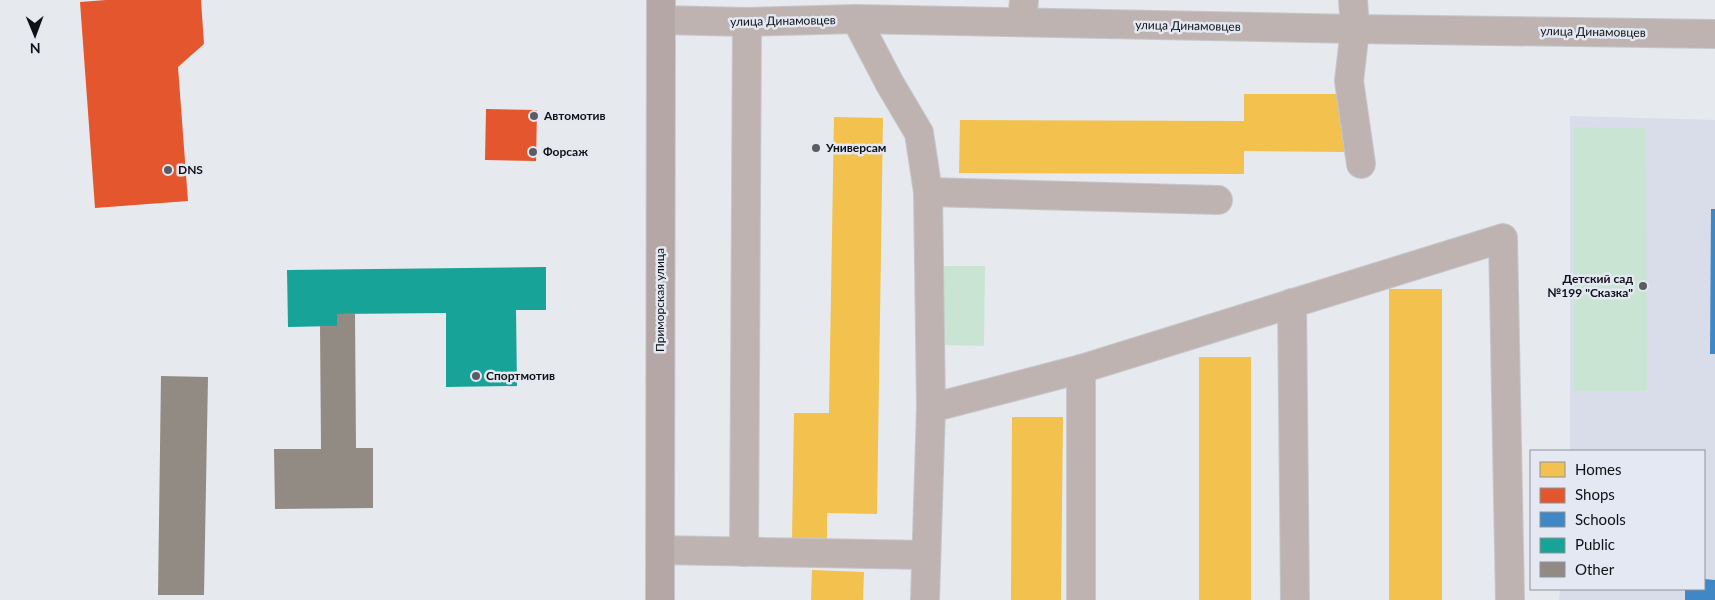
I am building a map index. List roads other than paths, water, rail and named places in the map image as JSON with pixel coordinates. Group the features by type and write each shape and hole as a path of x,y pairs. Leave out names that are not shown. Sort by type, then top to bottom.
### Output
{"highway":[{"name":"Приморская улица","path":"660,600 661,10"}],"street":[{"path":"1353,0 1355,29 1349,81 1361,164"},
{"name":"улица Динамовцев","path":"661,10 747,22 1023,11 1355,29 1715,34"},
{"path":"856,19 918,133 928,192 931,408 925,600"},
{"path":"744,552 747,22"},
{"path":"928,192 1218,200"},
{"path":"931,408 1082,369 1503,238 1510,600"},
{"path":"1292,303 1295,600"},
{"path":"1081,600 1082,369"},
{"path":"660,550 926,555"}],"place":[{"name":"Автомотив","path":"534,116"},
{"name":"Универсам","path":"816,148"},
{"name":"Форсаж","path":"533,152"},
{"name":"DNS","path":"168,170"},
{"name":"Детский сад №199 \"Сказка\"","path":"1643,286"},
{"name":"Спортмотив","path":"476,376"}]}
